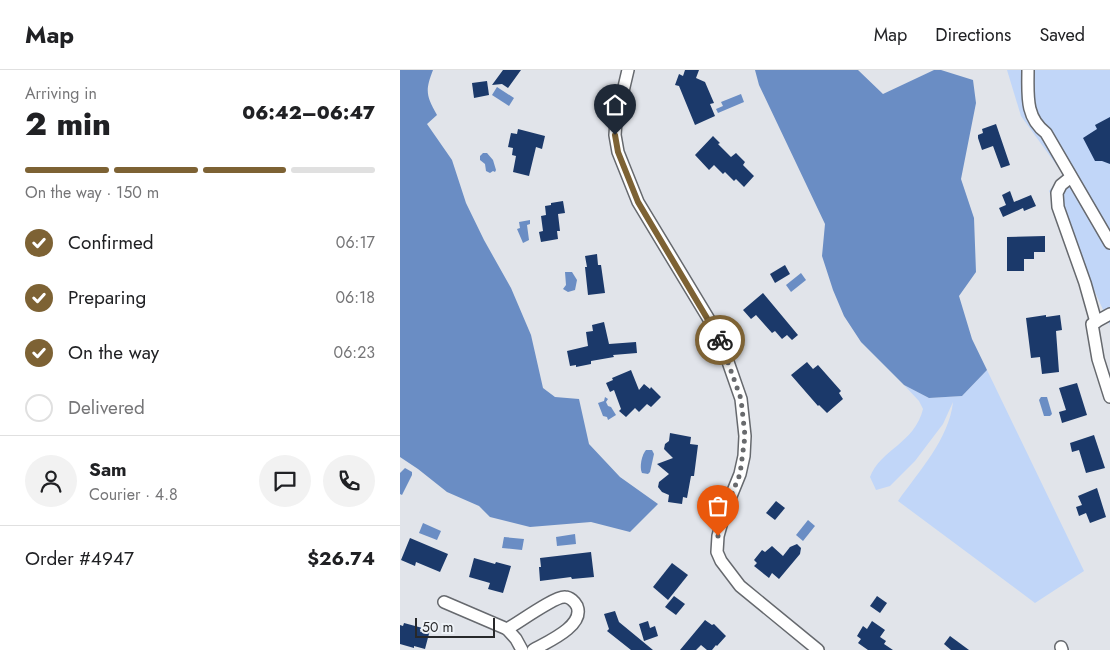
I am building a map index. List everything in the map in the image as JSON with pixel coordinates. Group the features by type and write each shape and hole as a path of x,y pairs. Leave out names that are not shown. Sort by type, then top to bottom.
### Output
{"street":[{"path":"628,70 616,122 615,135 618,152 638,202 719,336 741,399 745,436 744,456 740,474 725,511 718,536 717,552 740,586 818,650"},
{"path":"1028,70 1028,105 1032,117 1037,126 1046,133 1110,243"},
{"path":"1071,177 1061,185 1057,193 1058,207 1085,283 1096,322"},
{"path":"1110,314 1092,324 1098,359 1110,396"},
{"path":"507,629 554,600 565,597 572,600 577,606 578,615 573,625 533,650"},
{"path":"444,602 507,629 516,639 522,650"}],"shaded area":[{"path":"1007,70 1110,70 1110,325 1049,191 1063,174 1021,116"},
{"path":"987,370 1084,571 1035,603 898,501 939,442 946,429 953,402 943,424 915,461 890,486 876,490 870,477 881,460 913,430 919,421 923,409 919,401 904,385 929,398 962,396"}],"water":[{"path":"400,70 433,70 428,93 437,115 427,124 452,160 466,203 511,288 531,335 543,388 555,397 579,399 589,444 620,477 658,504 630,532 591,522 530,527 490,517 479,506 447,492 400,457"},
{"path":"755,70 858,70 883,94 934,70 941,70 973,80 976,103 961,179 974,218 976,272 959,296 972,339 987,370 962,396 929,398 904,385 861,342 844,316 822,256 825,224 759,85"},
{"path":"497,87 514,98 509,106 492,95"},
{"path":"741,94 744,102 718,113 716,109 723,106 721,102"},
{"path":"483,153 487,153 493,160 495,172 490,173 486,171 485,164 480,160 480,156"},
{"path":"530,220 530,224 527,225 529,240 523,243 517,229 520,228 519,222"},
{"path":"565,272 572,272 577,280 575,290 568,292 563,289 566,285"},
{"path":"801,273 806,280 791,292 786,285"},
{"path":"605,397 608,399 606,402 608,406 611,407 616,415 608,420 607,417 603,416 598,403 604,401"},
{"path":"1041,397 1047,397 1052,414 1050,416 1044,416 1039,400"},
{"path":"646,450 652,450 654,454 648,474 642,473 641,467 642,457"},
{"path":"405,468 412,472 412,475 402,495 400,494 400,473"},
{"path":"808,520 815,526 803,541 796,535"},
{"path":"423,523 441,531 437,540 419,533"},
{"path":"575,534 576,544 557,546 556,537"},
{"path":"504,537 524,539 522,550 502,548"}],"building":[{"path":"503,70 521,70 508,88 502,84 492,85"},
{"path":"685,70 699,70 696,78 705,82 714,103 710,104 715,116 695,125 679,86 675,85 679,74 683,76"},
{"path":"487,81 489,95 474,98 472,83"},
{"path":"1110,117 1110,164 1095,161 1083,138 1097,129 1095,125"},
{"path":"996,124 1010,165 1001,168 993,146 982,150 978,138 978,135 983,133 982,129"},
{"path":"518,129 545,136 542,149 536,147 529,176 513,172 516,156 512,155 513,148 508,147 511,133 517,134"},
{"path":"713,136 731,157 736,153 745,162 743,165 754,176 744,187 725,172 723,174 714,165 709,170 695,155"},
{"path":"1010,191 1014,202 1031,195 1036,206 1024,211 1023,208 1003,217 999,208 1006,205 1002,195"},
{"path":"563,201 565,213 558,214 560,231 557,231 558,239 541,242 539,232 543,231 541,216 546,215 545,206"},
{"path":"1045,236 1045,252 1034,252 1034,259 1024,259 1024,271 1007,271 1007,237"},
{"path":"597,254 598,265 601,265 605,293 588,295 585,256"},
{"path":"785,265 790,274 775,283 770,274"},
{"path":"763,293 798,335 792,340 787,335 782,339 775,331 772,333 756,315 751,319 743,310"},
{"path":"1046,315 1046,317 1060,315 1062,330 1056,331 1059,372 1042,374 1040,357 1031,358 1026,318"},
{"path":"604,322 609,344 636,342 637,353 613,355 614,357 591,361 591,364 576,367 576,365 570,366 567,351 588,346 586,332 593,331 592,325"},
{"path":"807,362 813,369 818,365 841,391 839,393 843,399 827,413 818,406 791,375"},
{"path":"631,370 639,390 644,384 650,389 651,387 661,397 651,407 647,404 639,412 635,408 626,417 619,411 621,409 614,390 610,392 606,383 613,380 612,378"},
{"path":"1077,383 1087,415 1062,423 1059,412 1066,410 1059,388"},
{"path":"670,433 691,437 690,444 698,445 694,476 691,476 687,498 683,497 682,504 668,502 669,495 662,492 658,487 659,482 669,474 657,464 673,458 664,449 665,444 669,441"},
{"path":"1094,435 1105,468 1086,473 1079,450 1072,452 1070,443"},
{"path":"1097,488 1106,517 1090,523 1086,513 1079,516 1076,507 1082,505 1078,496"},
{"path":"776,501 785,508 775,520 766,513"},
{"path":"410,538 448,554 440,572 416,562 415,566 401,560"},
{"path":"797,544 801,548 800,554 779,579 772,573 769,578 754,566 757,563 754,560 762,550 765,552 772,546 783,556 790,547"},
{"path":"591,552 594,577 572,579 571,577 540,581 540,558"},
{"path":"474,558 511,566 503,593 488,589 490,583 469,577"},
{"path":"672,563 688,575 668,600 653,587"},
{"path":"674,596 685,604 676,615 665,607"},
{"path":"877,596 887,603 880,613 870,606"},
{"path":"615,611 619,622 653,650 631,650 607,631 609,629 604,614"},
{"path":"705,620 712,625 714,624 726,636 712,650 707,650 701,645 696,650 680,650"},
{"path":"648,621 650,628 655,626 658,636 644,641 639,624"},
{"path":"872,621 885,630 880,637 886,641 884,644 893,650 868,650 858,643 861,639 857,636 863,626 867,629"},
{"path":"404,623 430,630 425,649 400,644 400,625 403,626"},
{"path":"950,636 969,650 951,650 944,644"}],"way so far":[{"path":"718,536 725,511 740,474 744,456 745,436 741,399 720,340"}],"route":[{"path":"615,135 618,152 638,202 720,340"}]}
